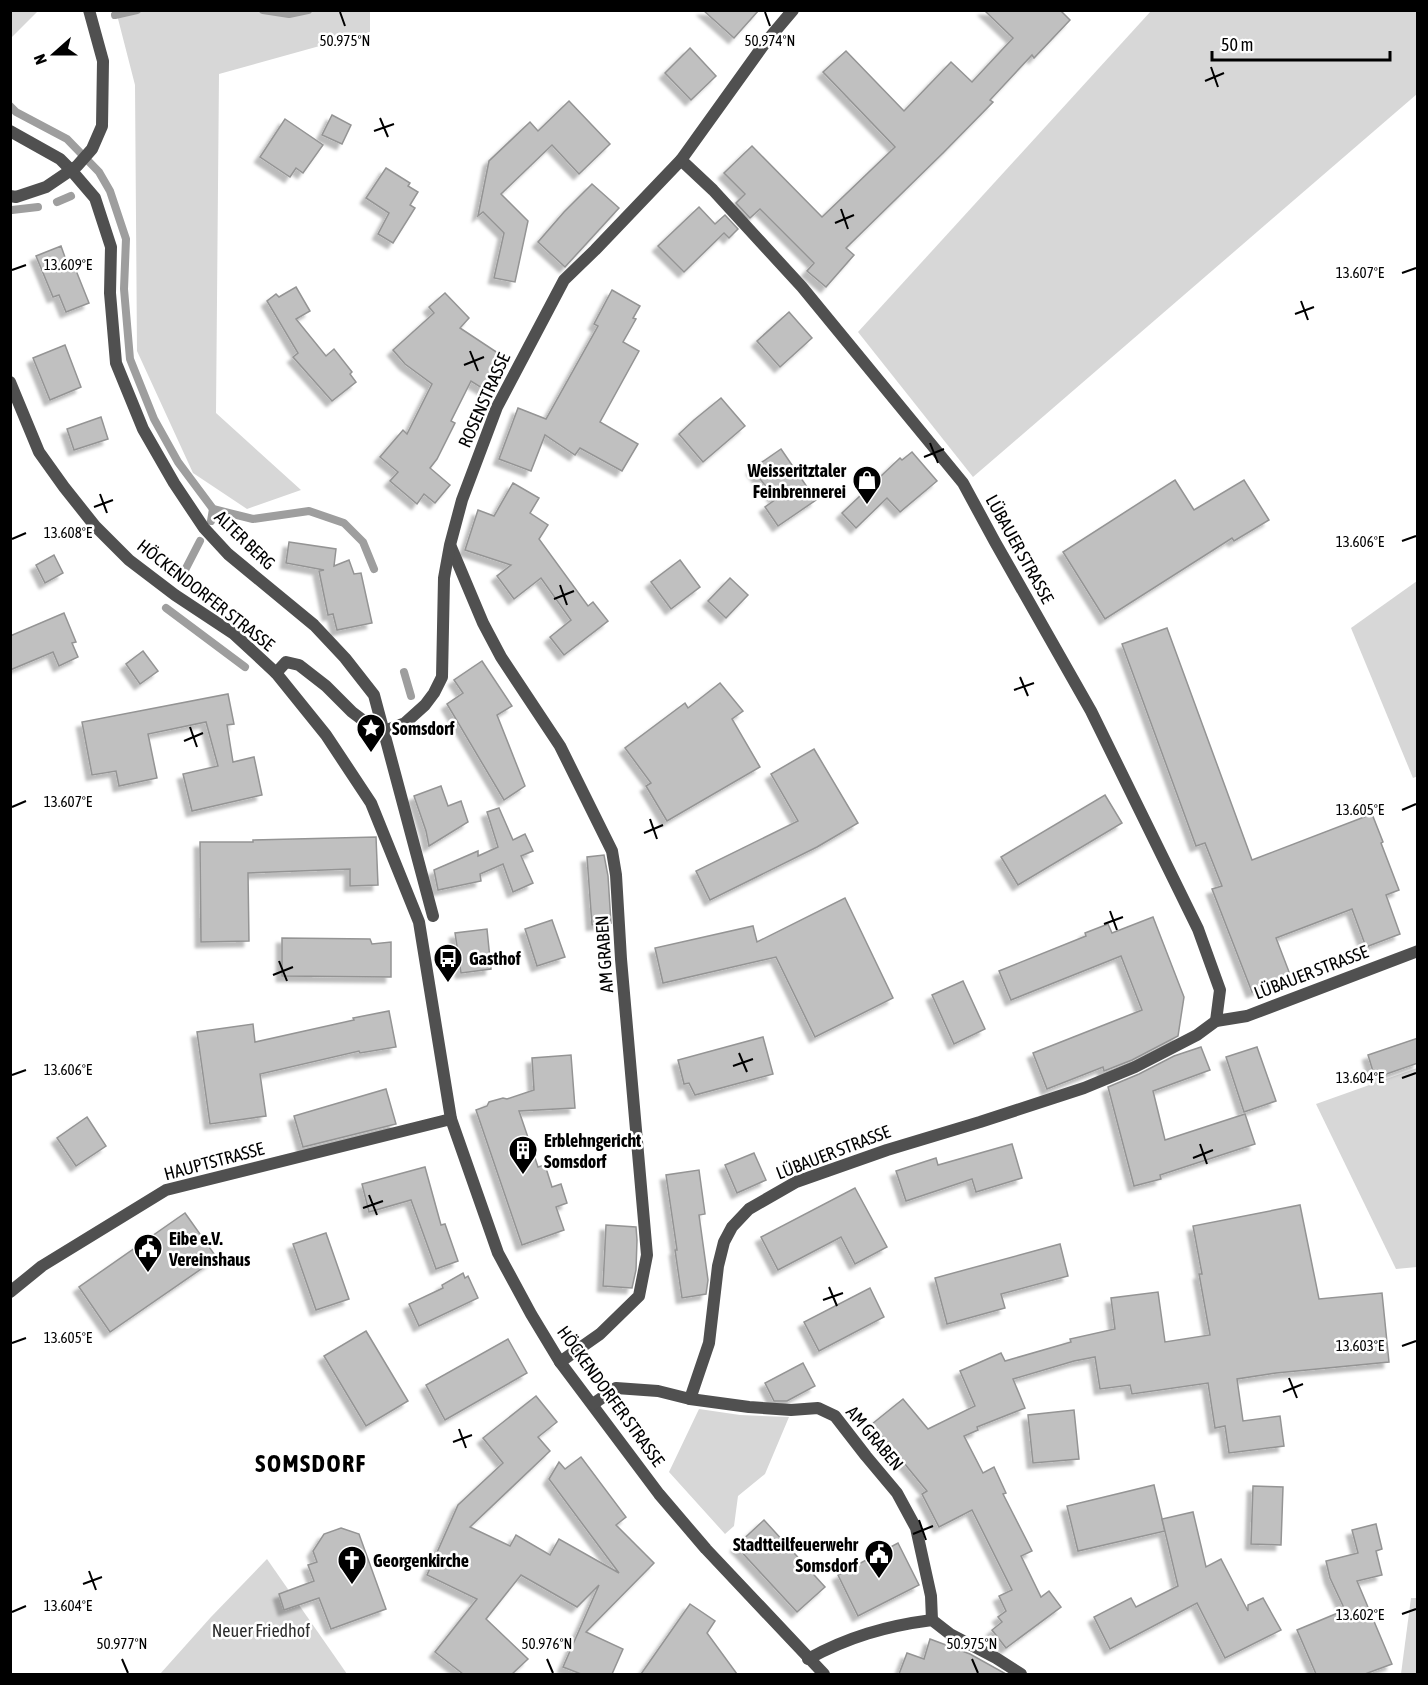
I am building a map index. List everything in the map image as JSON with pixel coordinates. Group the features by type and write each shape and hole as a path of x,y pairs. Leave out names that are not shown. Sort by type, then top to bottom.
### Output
{"street":[{"path":"10,196 46,187 74,168 92,149 102,126 103,61 89,10"},
{"name":"ROSENSTRASSE","path":"384,731 405,723 425,705 442,677 444,578 450,545 468,481 497,407 564,280 681,160 765,43 793,10"},
{"name":"ALTER BERG","path":"10,131 74,168 95,198 111,247 110,294 116,363 143,429 174,483 204,528 228,554 314,625 345,658 374,695 434,916"},
{"name":"LÜBAUER STRASSE","path":"681,160 713,190 802,287 963,483 1090,711 1198,929 1220,990 1216,1021"},
{"name":"HÖCKENDORFER STRASSE","path":"10,382 39,453 95,526 129,560 175,595 234,634 276,673 326,735 370,803 419,922 451,1119 498,1252 560,1362 659,1494 706,1549 824,1674"},
{"name":"AM GRABEN","path":"450,545 483,623 501,657 560,746 612,851 616,875 647,1255 639,1296 600,1334 560,1362"},
{"path":"276,673 286,663 299,665 326,686 352,712 368,724 384,731"},
{"name":"LÜBAUER STRASSE","path":"690,1399 710,1343 718,1266 724,1242 732,1227 749,1209 796,1182 887,1150 1084,1088 1135,1067 1197,1035 1216,1021 1247,1016 1418,951"},
{"name":"HAUPTSTRASSE","path":"10,1292 42,1266 166,1190 451,1119"},
{"path":"592,1404 616,1388 658,1391 690,1399"},
{"name":"AM GRABEN","path":"690,1399 791,1410 818,1408 835,1416 897,1493 916,1528 932,1596 932,1620"},
{"path":"808,1659 827,1648 864,1634 898,1624 932,1620 950,1634 1021,1674"}],"green space":[{"path":"11,10 38,11 11,38"},
{"path":"116,11 370,11 370,32 219,74 216,413 301,490 247,509 193,473 137,351 135,85"},
{"path":"1151,11 1417,11 1417,94 973,477 858,332"},
{"path":"1417,581 1418,776 1413,778 1351,628"},
{"path":"1417,1068 1417,1267 1396,1269 1316,1104"},
{"path":"699,1409 740,1415 789,1417 765,1474 738,1496 734,1526 725,1534 669,1472"},
{"name":"Neuer Friedhof","path":"267,1559 347,1674 160,1674 211,1617"},
{"path":"1411,1598 1417,1598 1417,1674 1401,1674"}],"building":[{"path":"703,10 759,10 734,38"},
{"path":"984,10 1060,10 1070,20 1034,58 1032,55 990,100 993,102 944,152 846,248 854,255 826,287 807,271 814,263 760,209 750,218 736,203 745,194 724,173 752,146 822,217 895,147 823,72 846,51 904,111 951,62 972,82 1013,38"},
{"path":"690,48 716,76 691,100 665,73"},
{"path":"569,101 610,144 579,174 552,145 501,194 528,221 515,282 494,278 504,233 483,212 478,216 489,161 530,122 538,131"},
{"path":"332,115 351,125 342,144 322,135"},
{"path":"285,119 323,145 303,173 296,168 290,177 260,157"},
{"path":"386,168 410,183 408,186 418,192 410,205 415,208 393,243 378,234 389,213 366,198"},
{"path":"592,184 619,208 565,267 538,242"},
{"path":"699,207 715,224 725,215 738,229 729,238 724,233 684,272 658,246"},
{"path":"61,246 66,260 71,258 89,303 66,312 59,295 53,297 36,256"},
{"path":"296,287 310,311 296,319 326,356 334,349 352,372 350,374 356,382 332,401 293,357 298,353 267,301 276,294 279,297"},
{"path":"612,290 640,306 633,318 636,319 623,342 639,351 600,422 638,444 622,471 580,448 575,455 545,435 531,471 499,459 518,408 546,419 598,326 594,324"},
{"path":"445,293 469,318 460,328 510,361 490,393 471,381 451,421 455,423 430,468 450,485 435,503 424,494 417,504 390,481 398,472 380,457 403,430 407,434 432,384 405,364 393,350 434,313 429,307"},
{"path":"789,312 812,338 780,367 757,341"},
{"path":"65,345 81,387 50,400 33,358"},
{"path":"721,398 745,426 703,462 679,434"},
{"path":"101,417 108,439 74,450 67,429"},
{"path":"781,449 816,500 778,526 765,507 776,499 752,469"},
{"path":"912,452 937,481 900,512 887,498 856,528 842,513 900,458 902,460"},
{"path":"1175,480 1194,510 1244,480 1269,520 1234,541 1232,538 1105,619 1063,552"},
{"path":"513,483 539,498 530,513 548,525 539,539 588,606 593,602 608,621 564,655 550,637 571,620 541,578 514,599 497,576 511,565 465,550 478,510 494,516"},
{"path":"289,542 336,549 334,566 349,560 354,574 361,573 372,623 337,630 333,614 328,615 319,571 324,570 286,563"},
{"path":"54,555 63,573 45,583 36,565"},
{"path":"680,560 700,587 671,609 651,582"},
{"path":"730,578 748,595 726,618 708,601"},
{"path":"64,613 76,642 72,643 78,657 59,666 53,652 10,670 10,636"},
{"path":"1167,628 1252,860 1372,814 1399,890 1386,895 1400,934 1366,947 1352,909 1276,938 1291,977 1252,992 1212,889 1222,886 1205,843 1196,846 1122,644"},
{"path":"143,651 158,671 140,684 126,664"},
{"path":"482,661 512,706 497,715 525,786 504,800 447,704 463,693 454,680"},
{"path":"720,683 743,711 732,719 760,767 667,821 646,786 651,783 625,748 685,703 688,708"},
{"path":"228,694 234,724 227,725 233,762 254,757 262,795 192,811 183,774 218,766 206,722 148,734 157,778 119,786 116,771 92,775 82,722"},
{"path":"814,749 858,823 817,847 710,900 696,871 798,821 771,774"},
{"path":"441,786 448,806 461,801 468,822 429,846 414,796"},
{"path":"1105,795 1122,823 1018,885 1001,857"},
{"path":"499,808 513,840 525,834 533,851 521,856 533,883 513,892 503,864 480,874 481,881 438,890 434,870 478,851 478,856 498,847 487,812"},
{"path":"376,837 378,885 350,886 350,869 248,873 249,941 201,942 200,842"},
{"path":"604,855 608,876 611,923 592,925 587,857"},
{"path":"845,898 893,998 815,1037 776,957 663,983 655,948 753,926 757,942"},
{"path":"1153,917 1184,997 1178,1036 1132,1060 1104,1071 1103,1067 1047,1089 1033,1053 1142,1010 1121,956 1011,1000 999,971 1086,936 1085,933 1108,924 1112,933"},
{"path":"552,920 565,957 537,966 525,929"},
{"path":"487,929 491,969 461,973 455,933"},
{"path":"282,938 370,939 372,944 391,942 391,977 282,976"},
{"path":"963,981 985,1029 954,1044 932,995"},
{"path":"389,1011 396,1047 360,1053 359,1051 260,1074 266,1116 210,1124 197,1032 253,1024 255,1042"},
{"path":"763,1037 773,1074 695,1095 689,1083 684,1084 678,1060"},
{"path":"1418,1038 1418,1063 1375,1078 1368,1055"},
{"path":"1201,1047 1210,1070 1153,1091 1165,1140 1245,1114 1255,1144 1160,1175 1161,1179 1134,1186 1108,1087 1174,1056"},
{"path":"1257,1047 1276,1101 1244,1112 1226,1057"},
{"name":"Erblehngericht Somsdorf","path":"571,1055 575,1108 519,1111 538,1167 545,1165 552,1187 561,1184 567,1203 556,1207 564,1230 522,1245 476,1110 487,1106 489,1102 534,1090 532,1058"},
{"path":"386,1089 396,1124 303,1147 294,1116"},
{"path":"87,1117 106,1146 76,1166 57,1138"},
{"path":"1012,1144 1022,1178 976,1192 972,1179 906,1201 896,1171 936,1158 938,1165"},
{"path":"754,1153 766,1180 737,1193 725,1165"},
{"path":"425,1167 441,1225 445,1224 458,1261 436,1269 411,1200 369,1212 362,1184"},
{"path":"699,1170 705,1214 699,1215 708,1280 706,1294 682,1298 666,1175"},
{"path":"855,1188 887,1247 855,1264 841,1237 778,1270 761,1237"},
{"path":"1300,1205 1319,1299 1382,1293 1389,1362 1237,1379 1243,1421 1280,1416 1284,1446 1229,1453 1225,1426 1215,1428 1208,1383 1132,1394 1130,1385 1100,1389 1095,1357 1013,1379 1025,1408 977,1427 978,1430 964,1436 983,1473 994,1467 1006,1493 1003,1494 1032,1551 1021,1556 1041,1597 1049,1591 1061,1607 1006,1648 992,1630 1002,1622 998,1617 1006,1611 999,1596 1012,1590 972,1510 939,1527 922,1494 927,1491 872,1424 903,1399 928,1429 975,1406 960,1371 1001,1353 1005,1361 1071,1342 1070,1339 1115,1329 1111,1298 1158,1292 1165,1342 1210,1335 1193,1226"},
{"path":"185,1213 217,1258 110,1332 79,1287"},
{"path":"606,1225 636,1227 636,1270 632,1288 603,1286"},
{"path":"326,1233 349,1299 316,1310 293,1244"},
{"path":"1060,1244 1068,1276 1001,1294 1005,1308 947,1324 935,1278"},
{"path":"463,1273 465,1278 468,1276 478,1298 419,1326 409,1304 443,1288 442,1285"},
{"path":"870,1288 884,1317 819,1351 804,1322"},
{"path":"366,1331 408,1401 366,1426 324,1356"},
{"path":"508,1339 527,1373 445,1420 426,1385"},
{"path":"803,1363 815,1386 787,1401 774,1401 765,1383"},
{"path":"536,1396 557,1422 538,1437 550,1451 470,1527 510,1546 516,1535 550,1555 559,1539 619,1573 549,1479 559,1462 565,1469 581,1457 626,1517 616,1525 654,1563 586,1632 623,1649 612,1674 581,1674 563,1667 599,1585 577,1607 521,1575 486,1619 528,1659 512,1674 463,1674 435,1652 477,1599 427,1575 458,1505 503,1463 483,1438"},
{"path":"1074,1410 1079,1459 1033,1463 1028,1415"},
{"path":"1154,1485 1165,1531 1078,1551 1067,1506"},
{"path":"1253,1486 1283,1487 1281,1545 1251,1544"},
{"path":"1193,1512 1206,1567 1221,1559 1248,1611 1248,1605 1263,1598 1281,1630 1225,1658 1197,1603 1110,1649 1094,1617 1131,1598 1136,1607 1178,1586 1162,1519"},
{"path":"764,1520 825,1587 797,1612 736,1546"},
{"path":"1376,1524 1382,1549 1376,1551 1382,1575 1357,1581 1392,1664 1365,1674 1316,1674 1297,1630 1345,1610 1330,1578 1326,1561 1358,1553 1352,1530"},
{"name":"Georgenkirche","path":"341,1528 359,1534 386,1609 331,1629 319,1598 284,1610 279,1594 314,1581 308,1565 317,1562 313,1551 324,1534"},
{"name":"Stadtteilfeuerwehr Somsdorf","path":"898,1543 919,1585 858,1616 838,1575"},
{"path":"690,1604 715,1621 707,1633 737,1674 641,1674"},
{"path":"930,1639 970,1654 1006,1674 899,1674 907,1653 924,1659"}],"waterway":[{"path":"115,15 137,10"},
{"path":"263,10 289,14 308,10"},
{"path":"10,106 16,112 67,139 99,172 110,191 126,239 124,289 130,359 154,419 178,462 213,509 253,519 309,511 344,523 363,542 374,569"},
{"path":"57,202 71,196"},
{"path":"12,210 38,207"},
{"path":"211,521 213,509"},
{"path":"183,574 200,541"},
{"path":"166,608 245,667"},
{"path":"404,672 411,696"}],"place":[{"name":"Weisseritztaler Feinbrennerei","path":"867,506"},
{"name":"Somsdorf","path":"371,754"},
{"name":"Gasthof","path":"448,984"},
{"name":"Erblehngericht Somsdorf","path":"523,1176"},
{"name":"Eibe e.V. Vereinshaus","path":"148,1274"},
{"name":"Stadtteilfeuerwehr Somsdorf","path":"879,1580"},
{"name":"Georgenkirche","path":"352,1586"}],"district":[{"name":"SOMSDORF","path":"311,1463"}]}
